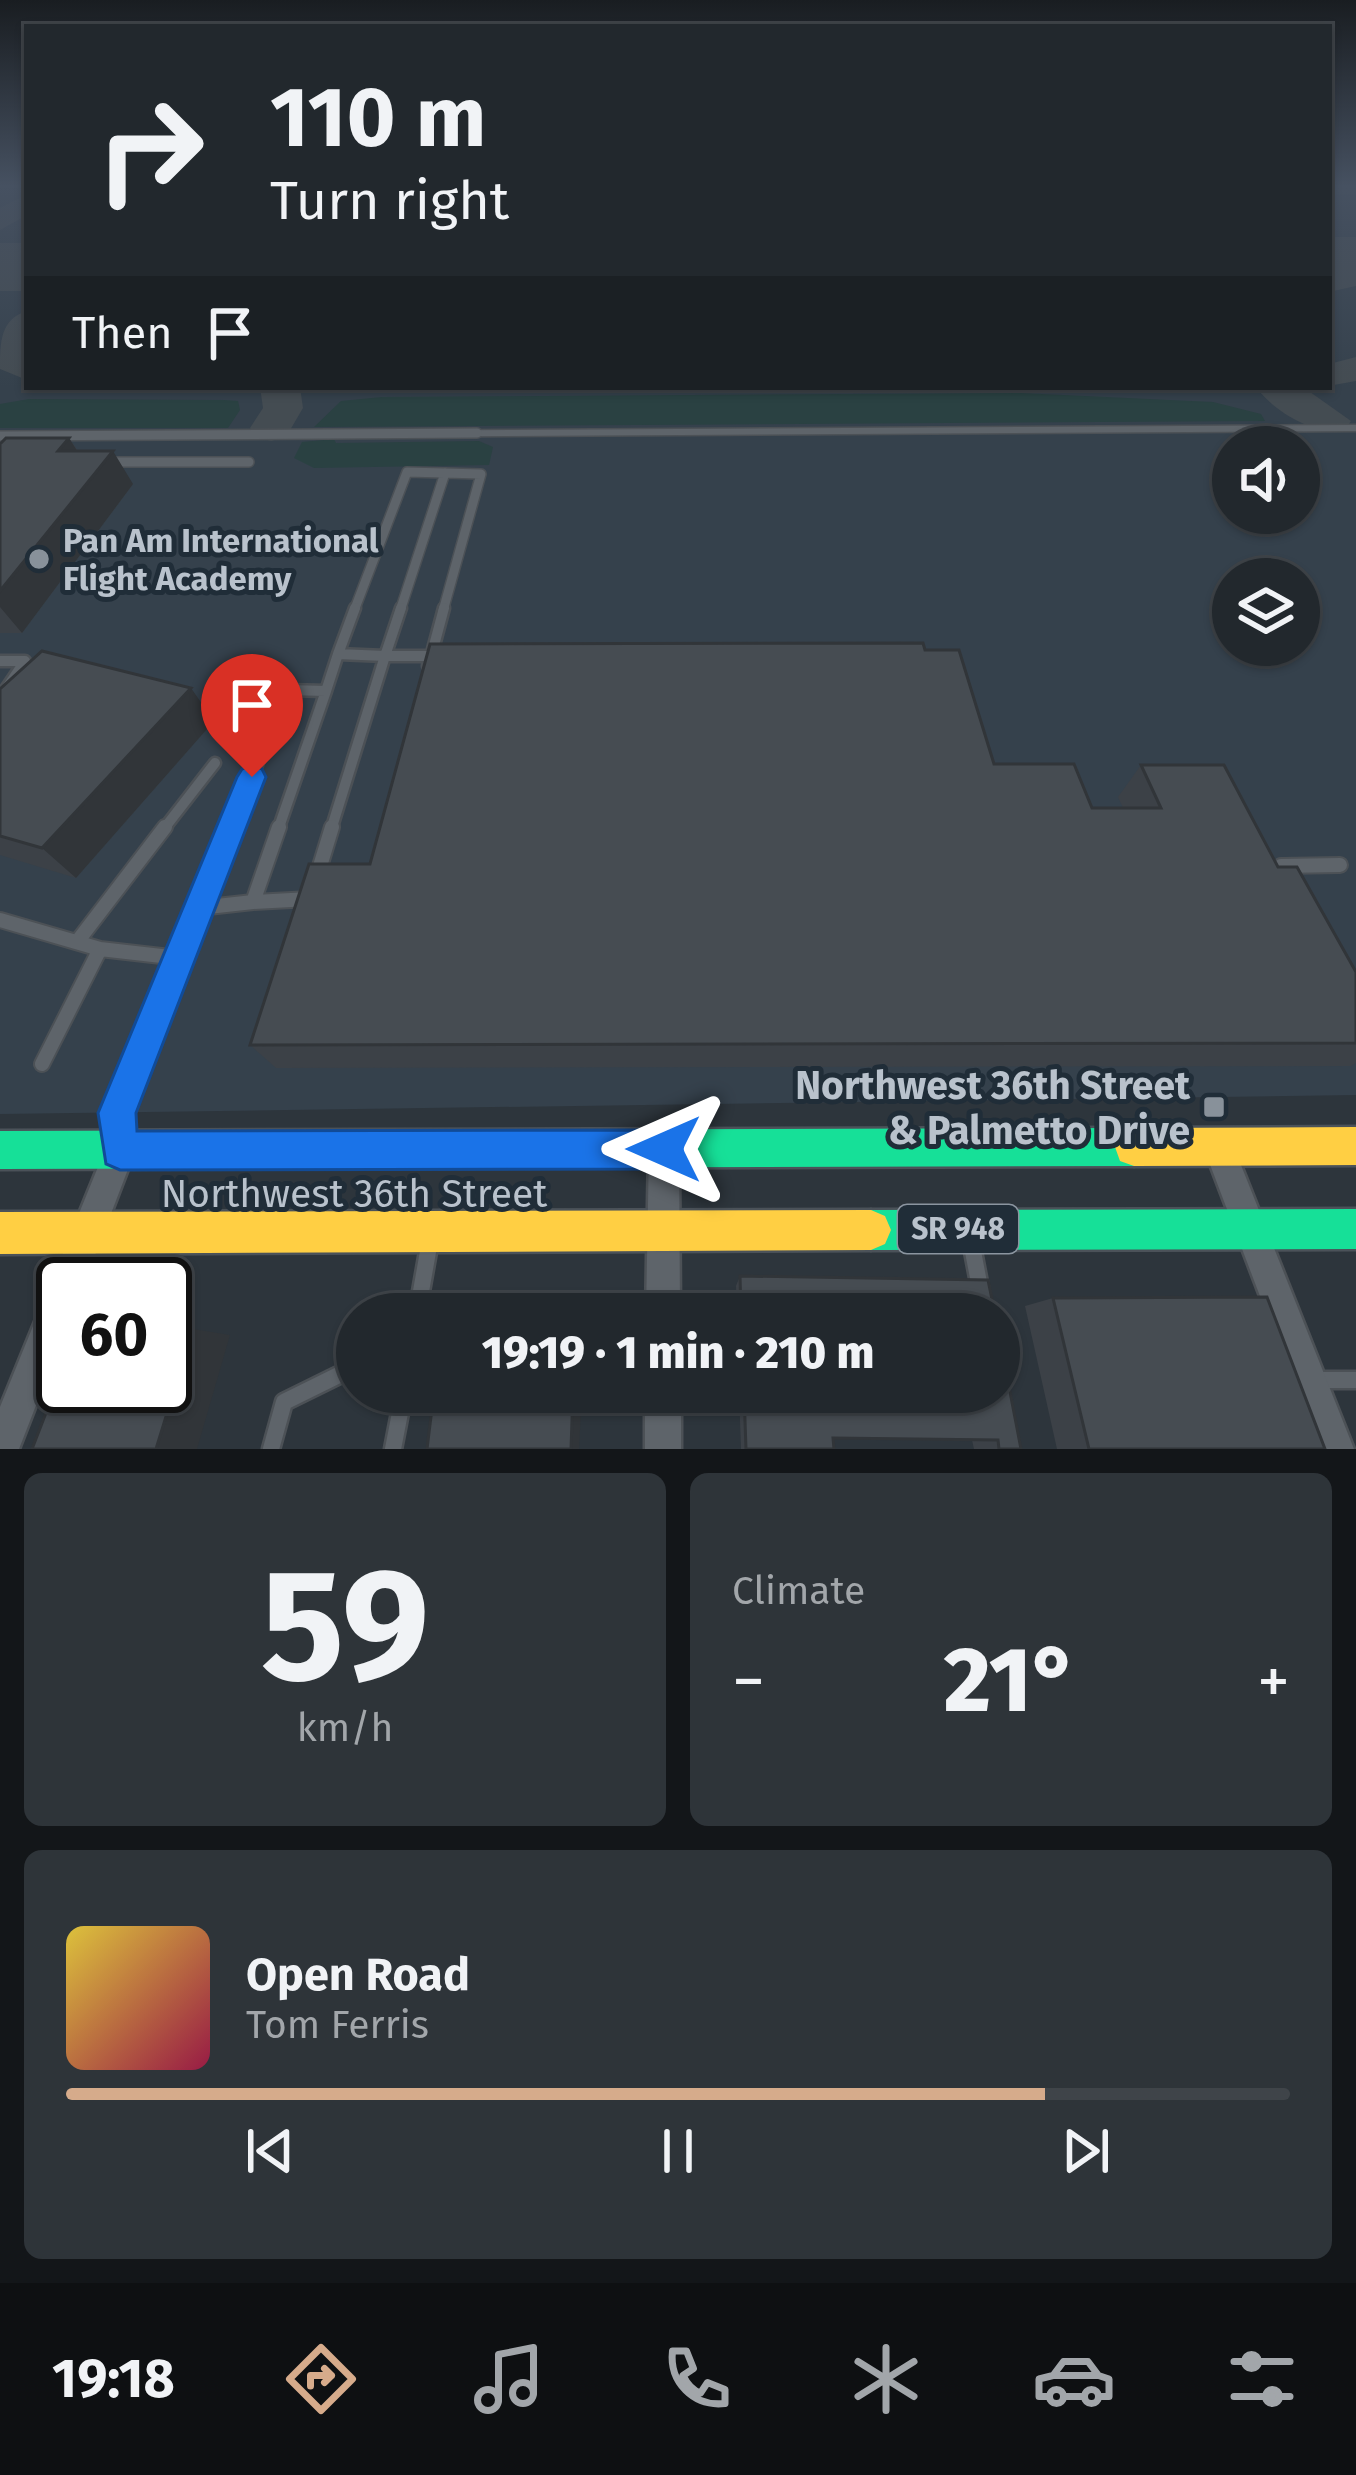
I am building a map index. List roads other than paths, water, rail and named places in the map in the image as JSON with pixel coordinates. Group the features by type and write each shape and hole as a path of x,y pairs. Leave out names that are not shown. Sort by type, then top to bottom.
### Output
{"main road":[{"name":"Northwest 36th Street","path":"0,1150 1356,1146"},
{"name":"Northwest 36th Street","path":"0,1233 969,1229 1252,1230 1353,1236"}],"street":[{"path":"1218,1145 1336,1449"},
{"path":"663,1293 664,1149"},
{"path":"77,1257 120,1150"},
{"path":"1,1449 36,1361"},
{"path":"663,1413 663,1449"}],"lane":[{"path":"0,436 1356,428"},
{"path":"90,462 248,462"},
{"path":"253,902 407,472 481,474 425,679"},
{"path":"199,908 310,899 445,473"},
{"path":"338,654 430,656"},
{"path":"0,661 25,662 0,698"},
{"path":"120,1150 117,1113 287,690 326,691"},
{"path":"76,942 214,763"},
{"path":"1292,886 1281,866 1340,866"},
{"path":"316,882 334,882"},
{"path":"0,920 100,949 179,958"},
{"path":"42,1064 100,949"},
{"path":"969,1229 982,1293"},
{"path":"421,1293 431,1233"},
{"path":"271,1449 284,1402 336,1376"},
{"path":"1310,1380 1356,1380"},
{"path":"393,1449 400,1413"}],"place":[{"name":"Pan Am International Flight Academy","path":"39,559"},
{"name":"Northwest 36th Street & Palmetto Drive","path":"1214,1107"}]}
